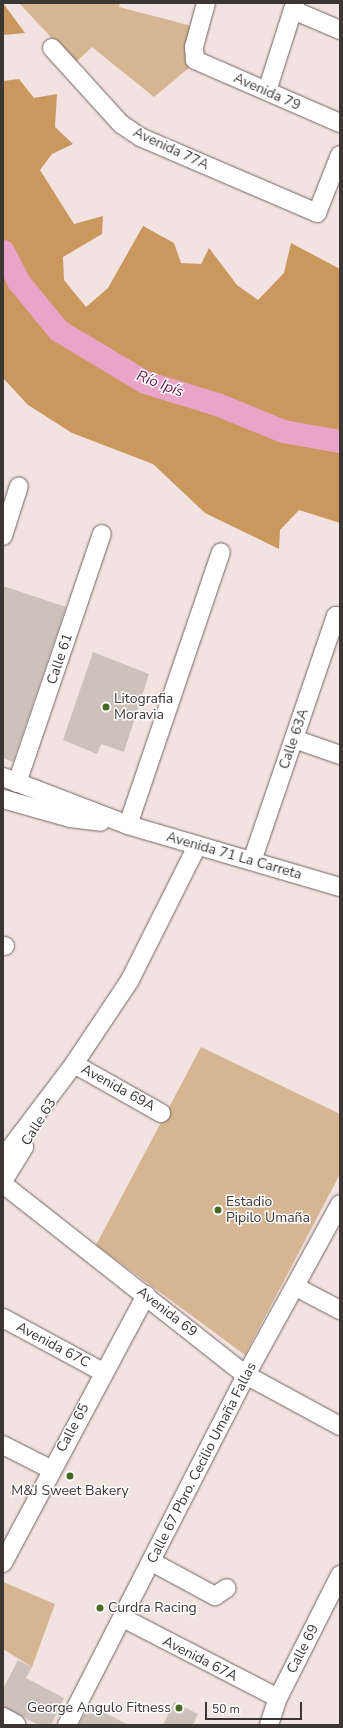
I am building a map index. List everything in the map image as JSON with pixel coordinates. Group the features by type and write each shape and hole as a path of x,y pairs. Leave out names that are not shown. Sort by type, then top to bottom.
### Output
{"main road":[{"path":"3,1719 14,1725"}],"street":[{"name":"Avenida 79","path":"206,3 194,47 195,60 340,123"},
{"path":"266,91 294,7 340,30"},
{"name":"Avenida 77A","path":"52,48 121,124 140,137 317,213 340,155"},
{"path":"3,536 19,486"},
{"name":"Calle 61","path":"10,780 102,534"},
{"path":"128,825 221,552"},
{"name":"Calle 63A","path":"252,861 338,617"},
{"path":"294,740 340,755"},
{"name":"Avenida 71 La Carreta","path":"10,780 128,825 340,887"},
{"name":"Avenida 71 La Carreta","path":"3,799 70,818 128,825"},
{"path":"3,1158 74,1064 130,980 197,846"},
{"name":"Avenida 69A","path":"74,1064 161,1113"},
{"name":"Calle 63","path":"3,1180 74,1064"},
{"name":"Avenida 69","path":"3,1184 246,1375 340,1426"},
{"name":"Calle 67 Pbro. Cecilio Umaña Fallas","path":"67,1725 152,1562 246,1375 296,1287 340,1204"},
{"path":"296,1287 340,1310"},
{"name":"Calle 65","path":"3,1563 103,1372 146,1295"},
{"name":"Avenida 67C","path":"3,1318 103,1372"},
{"path":"3,1445 52,1470"},
{"path":"152,1562 215,1596 227,1588"},
{"name":"Calle 69","path":"269,1725 278,1698 340,1575"},
{"name":"Avenida 67A","path":"123,1618 278,1698"}],"shaded area":[{"path":"3,3 25,33 3,35"},
{"path":"19,3 120,3 119,7 192,26 190,67 154,97 92,47 75,63"},
{"path":"19,79 34,98 57,94 55,127 73,144 52,154 40,170 74,224 103,216 102,234 63,257 64,280 86,307 108,288 143,226 174,243 181,263 201,264 209,248 237,285 258,300 284,273 291,243 340,269 340,523 299,510 280,530 279,549 205,513 153,464 72,433 28,405 3,378 3,81"},
{"name":"Estadio Pipilo Umaña","path":"201,1047 340,1114 340,1174 245,1355 96,1245"},
{"path":"3,1582 55,1604 32,1667 3,1649"}],"building":[{"path":"3,586 66,607 13,762 3,758"},
{"name":"Litografia Moravia","path":"93,652 149,674 124,752 101,744 97,754 63,740"},
{"path":"18,1660 32,1667 26,1678 64,1698 51,1725 39,1725 3,1707 3,1689"},
{"name":"George Angulo Fitness","path":"174,1702 198,1714 193,1725 163,1725"},
{"path":"90,1704 111,1716 129,1725 79,1725"}],"waterway":[{"name":"Río Ipís","path":"3,251 18,281 58,330 145,382 217,404 283,431 340,441"}],"place":[{"name":"Litografia Moravia","path":"106,707"},
{"name":"Estadio Pipilo Umaña","path":"218,1210"},
{"name":"M&J Sweet Bakery","path":"70,1476"},
{"name":"Curdra Racing","path":"100,1608"},
{"name":"George Angulo Fitness","path":"179,1708"}]}
